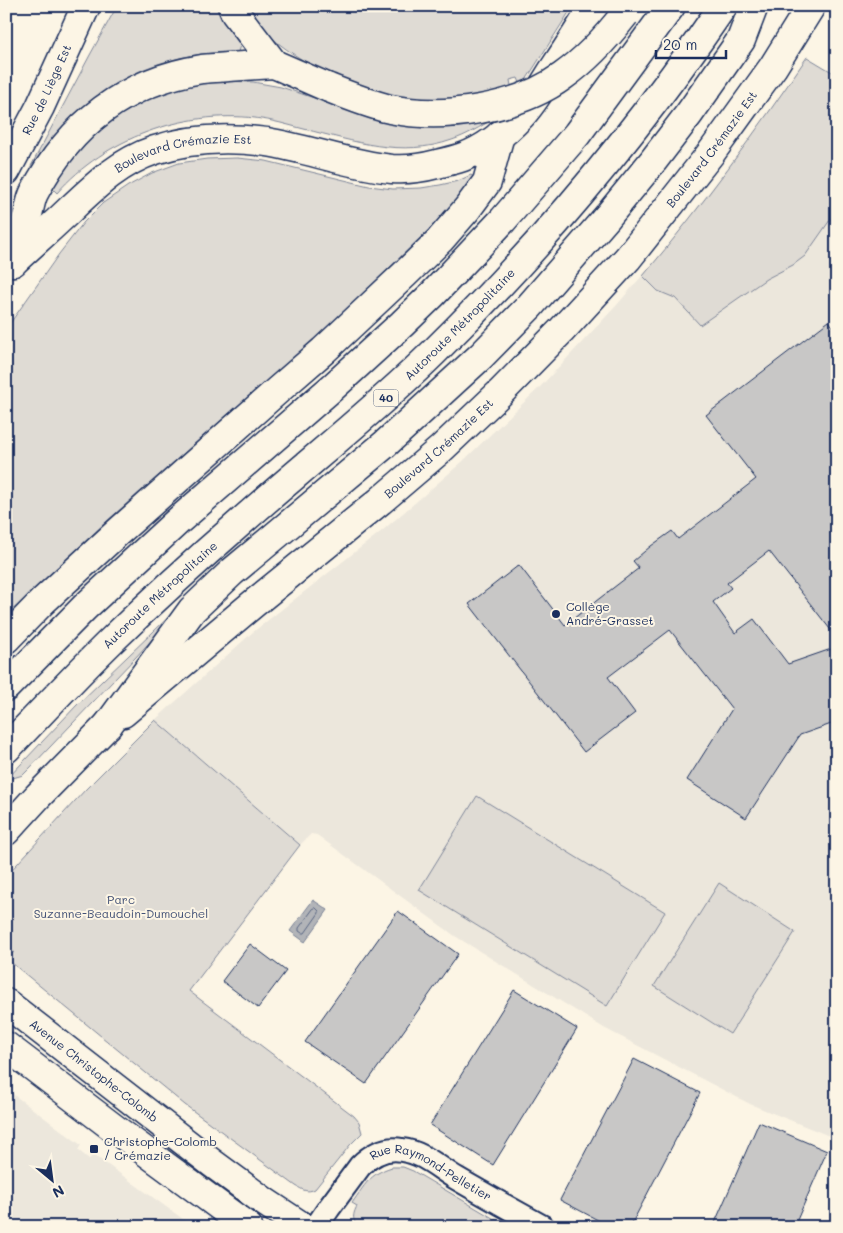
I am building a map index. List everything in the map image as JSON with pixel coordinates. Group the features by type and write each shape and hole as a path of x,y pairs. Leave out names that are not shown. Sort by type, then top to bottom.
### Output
{"main road":[{"path":"232,6 274,64"},
{"name":"Boulevard Crémazie Est","path":"10,267 92,187 137,158 170,146 205,140 266,142 376,167 394,169 430,166 462,158 500,135 521,116 532,103 594,6"},
{"path":"10,267 34,194 66,144 97,114 113,102 148,84 167,77 204,68 274,64 371,104 391,109 446,113 498,106 544,88 562,77 594,50 632,6"},
{"path":"6,687 78,614 178,521 341,380 433,294 503,220 571,141 671,6"},
{"name":"Autoroute Métropolitaine","path":"6,750 69,683 131,622 242,521 394,390 432,355 489,297 530,252 606,162 671,80 723,6"},
{"path":"108,725 192,610 232,572 384,445 481,356 529,307 653,161 712,83 741,40 754,6"},
{"name":"Boulevard Crémazie Est","path":"6,831 108,725 441,449 561,331 628,258 711,153 773,67 811,6"},
{"name":"Rue de Liège Est","path":"6,171 40,106 83,7"},
{"path":"6,639 43,601 118,532 330,345 440,240 487,182 500,135"},
{"name":"Avenue Christophe-Colomb","path":"6,1003 212,1163 303,1227"},
{"path":"6,1046 248,1227"}],"street":[{"name":"Rue Raymond-Pelletier","path":"316,1227 360,1166 378,1153 392,1149 414,1153 543,1227"}],"shaded area":[{"name":"Collège André-Grasset","path":"807,57 837,75 837,1139 750,1104 604,1028 455,936 317,835 311,834 300,845 155,720 253,632 383,530 423,496 462,462 540,387 616,306 672,241 754,133"},
{"path":"6,1089 81,1145 78,1150 89,1159 94,1155 194,1227 6,1227"}],"green space":[{"path":"117,6 217,6 240,45 238,52 204,54 169,61 152,66 120,81 101,97 34,171 30,168"},
{"path":"249,6 573,6 526,80 520,83 518,78 510,80 511,86 509,87 479,95 458,99 427,101 407,99 365,89 304,61 271,37 256,19"},
{"path":"807,57 837,75 837,210 805,256 793,265 766,279 700,325 675,298 658,291 643,276 728,168"},
{"path":"253,82 281,87 341,107 493,119 452,140 414,148 396,148 359,142 255,118 201,119 147,132 122,143 98,157 76,174 57,193 52,188 78,148 117,114 168,89 195,83"},
{"path":"237,158 266,161 369,186 393,189 421,188 458,181 471,175 474,177 454,205 285,368 226,416 107,521 6,616 6,329 59,254 84,222 103,203 152,173 179,163 207,159"},
{"path":"204,583 23,775 6,780 77,705"},
{"name":"Parc Suzanne-Beaudoin-Dumouchel","path":"155,720 300,845 189,991 354,1116 359,1122 362,1133 315,1189 310,1191 296,1186 185,1105 7,959 14,952 6,945 6,876 86,789"},
{"path":"477,796 665,912 607,1006 419,890"},
{"path":"719,883 795,932 730,1034 654,986"},
{"path":"392,1167 403,1167 413,1171 508,1227 360,1227 355,1222 354,1217 357,1206 352,1203 373,1177"}],"water":[{"path":"313,900 328,910 305,942 290,931"}],"building":[{"path":"829,321 837,332 837,638 769,551 727,583 731,588 713,602 735,633 754,619 788,664 837,647 837,722 800,735 746,818 687,780 732,709 670,630 608,677 635,713 584,752 469,604 519,565 565,625 639,568 633,561 651,546 672,531 678,539 756,479 706,415"},
{"path":"398,911 458,954 366,1084 305,1042"},
{"path":"250,944 286,971 258,1008 222,981"},
{"path":"514,990 577,1029 493,1165 430,1125"},
{"path":"634,1059 700,1093 630,1227 611,1227 560,1200"},
{"path":"759,1122 827,1151 794,1227 713,1227"}],"place":[{"name":"Collège André-Grasset","path":"556,614"},
{"name":"Christophe-Colomb / Crémazie","path":"94,1149"}]}
